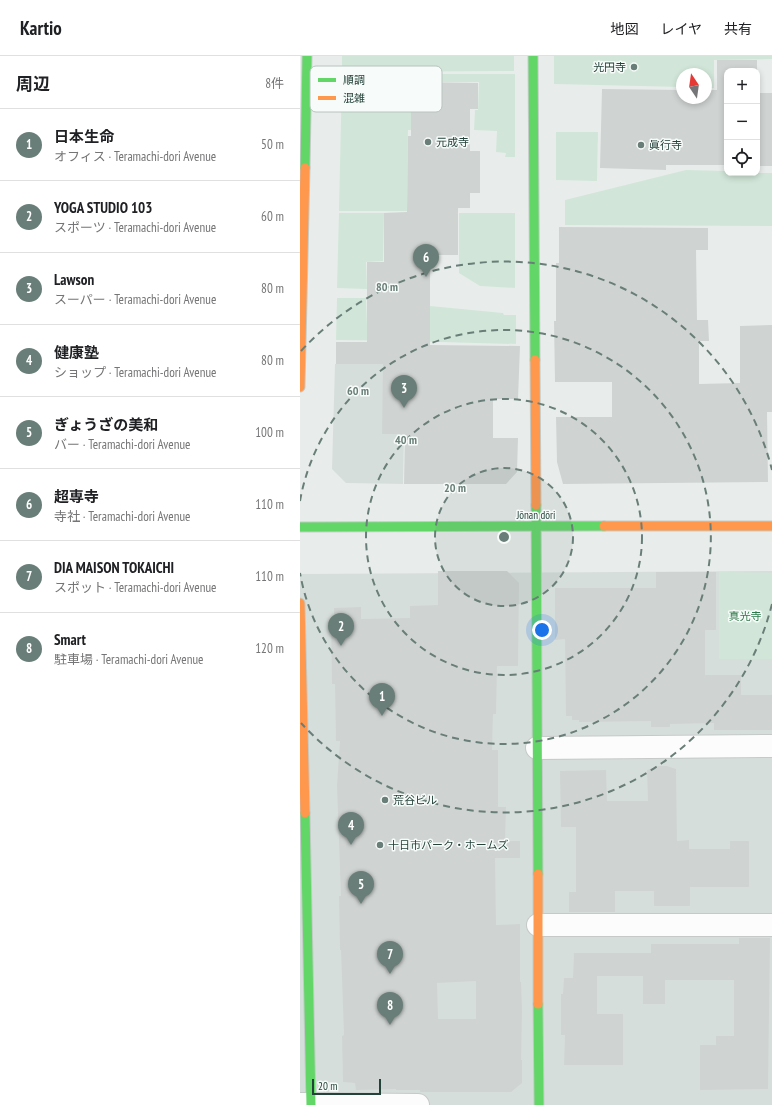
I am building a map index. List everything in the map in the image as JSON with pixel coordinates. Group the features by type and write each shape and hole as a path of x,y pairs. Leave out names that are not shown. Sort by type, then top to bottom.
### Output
{"main road":[{"path":"300,387 307,56"},
{"path":"533,56 539,1105"},
{"name":"Jōnan dōri","path":"300,527 772,526"},
{"path":"300,603 307,1104"}],"street":[{"path":"537,748 772,746"},
{"path":"538,925 772,925"},
{"path":"307,1104 418,1105"}],"shaded area":[{"path":"335,364 428,364 428,436 404,436 403,484 346,483 332,469"},
{"path":"772,571 772,1105 300,1105 300,574"}],"green space":[{"path":"342,56 514,56 514,71 442,71 442,66 342,66"},
{"name":"光円寺","path":"554,56 772,56 772,59 714,60 714,88 712,88 712,68 676,68 676,87 554,84"},
{"path":"442,74 515,74 515,157 505,157 506,153 496,152 497,131 474,130 475,110 478,110 479,82 442,82"},
{"path":"341,112 411,112 411,130 408,130 407,211 339,211"},
{"path":"556,132 598,132 597,181 556,180"},
{"path":"686,170 724,171 724,176 760,176 760,173 772,173 772,226 565,225 565,200"},
{"path":"339,213 384,213 383,261 366,262 367,289 337,288"},
{"path":"459,213 515,213 515,288 480,286 459,273"},
{"path":"337,298 366,298 367,326 430,326 430,306 503,313 504,315 516,315 516,344 336,340"},
{"name":"真光寺","path":"719,572 772,573 772,659 719,659"}],"building":[{"path":"717,60 757,60 757,68 724,68 724,165 666,165 666,170 600,168 602,89 676,90 676,104 712,104 712,90 717,90"},
{"path":"442,82 478,83 478,109 470,109 470,151 480,151 480,193 470,193 470,208 458,208 458,255 430,255 430,345 520,346 518,399 493,399 493,438 518,438 517,472 506,484 404,484 405,434 382,434 383,364 336,364 336,342 367,342 367,262 384,262 384,213 407,212 408,136 411,136 411,112 442,112"},
{"path":"760,93 772,93 772,166 760,166"},
{"path":"559,227 708,228 708,250 696,250 697,320 708,320 709,341 699,341 699,384 740,383 740,326 772,325 772,412 767,412 768,482 563,484 557,462 556,417 612,417 612,382 555,382 554,321 556,321 556,263 559,263"},
{"path":"438,571 507,571 519,583 518,666 497,666 496,714 493,714 492,750 498,750 498,807 506,807 505,841 520,841 520,858 495,858 496,925 520,924 522,1083 511,1092 420,1092 420,1090 396,1089 356,1090 355,1083 343,1082 342,1036 344,1035 340,950 339,896 341,896 337,786 340,741 336,741 335,684 332,684 331,617 334,617 334,608 361,607 361,619 410,618 410,606 438,605","holes":["476,981 476,1019 438,1019 437,983"]},
{"path":"656,572 716,572 716,630 705,630 705,675 741,675 741,695 772,695 772,730 714,730 714,723 670,724 670,727 651,727 651,721 579,722 579,720 572,720 572,716 566,716 565,639 555,640 555,588 656,588"},
{"path":"658,766 667,766 676,769 677,841 689,840 689,849 730,849 730,841 749,841 749,887 690,887 690,906 654,906 654,891 615,891 615,912 569,912 569,892 576,892 576,827 561,827 560,771 606,770 607,801 648,801 647,770"},
{"path":"739,938 770,938 768,1089 700,1090 700,1045 716,1045 716,1036 734,1036 734,980 665,980 665,1004 643,1004 643,976 597,976 597,1014 623,1014 623,1065 564,1065 565,1035 561,1035 561,994 563,994 564,978 573,978 574,953 651,953 651,944 739,944"}],"traffic: fast":[{"path":"305,168 307,56"},
{"path":"533,56 535,360"},
{"path":"536,505 538,874"},
{"path":"300,527 604,526"},
{"path":"305,813 311,1105"},
{"path":"538,1004 539,1105"}],"traffic: slow":[{"path":"300,387 305,168"},
{"path":"535,360 536,505"},
{"path":"604,526 772,526"},
{"path":"300,603 305,813"},
{"path":"538,874 538,1004"}],"place":[{"name":"光円寺","path":"634,67"},
{"name":"元成寺","path":"428,142"},
{"name":"眞行寺","path":"641,145"},
{"name":"超専寺","path":"426,277"},
{"name":"Lawson","path":"404,408"},
{"name":"YOGA STUDIO 103","path":"341,646"},
{"name":"日本生命","path":"382,716"},
{"name":"荒谷ビル","path":"385,800"},
{"name":"健康塾","path":"351,845"},
{"name":"十日市パーク・ホームズ","path":"380,845"},
{"name":"ぎょうざの美和","path":"361,904"},
{"name":"DIA MAISON TOKAICHI","path":"390,974"},
{"name":"Smart","path":"390,1025"}]}
